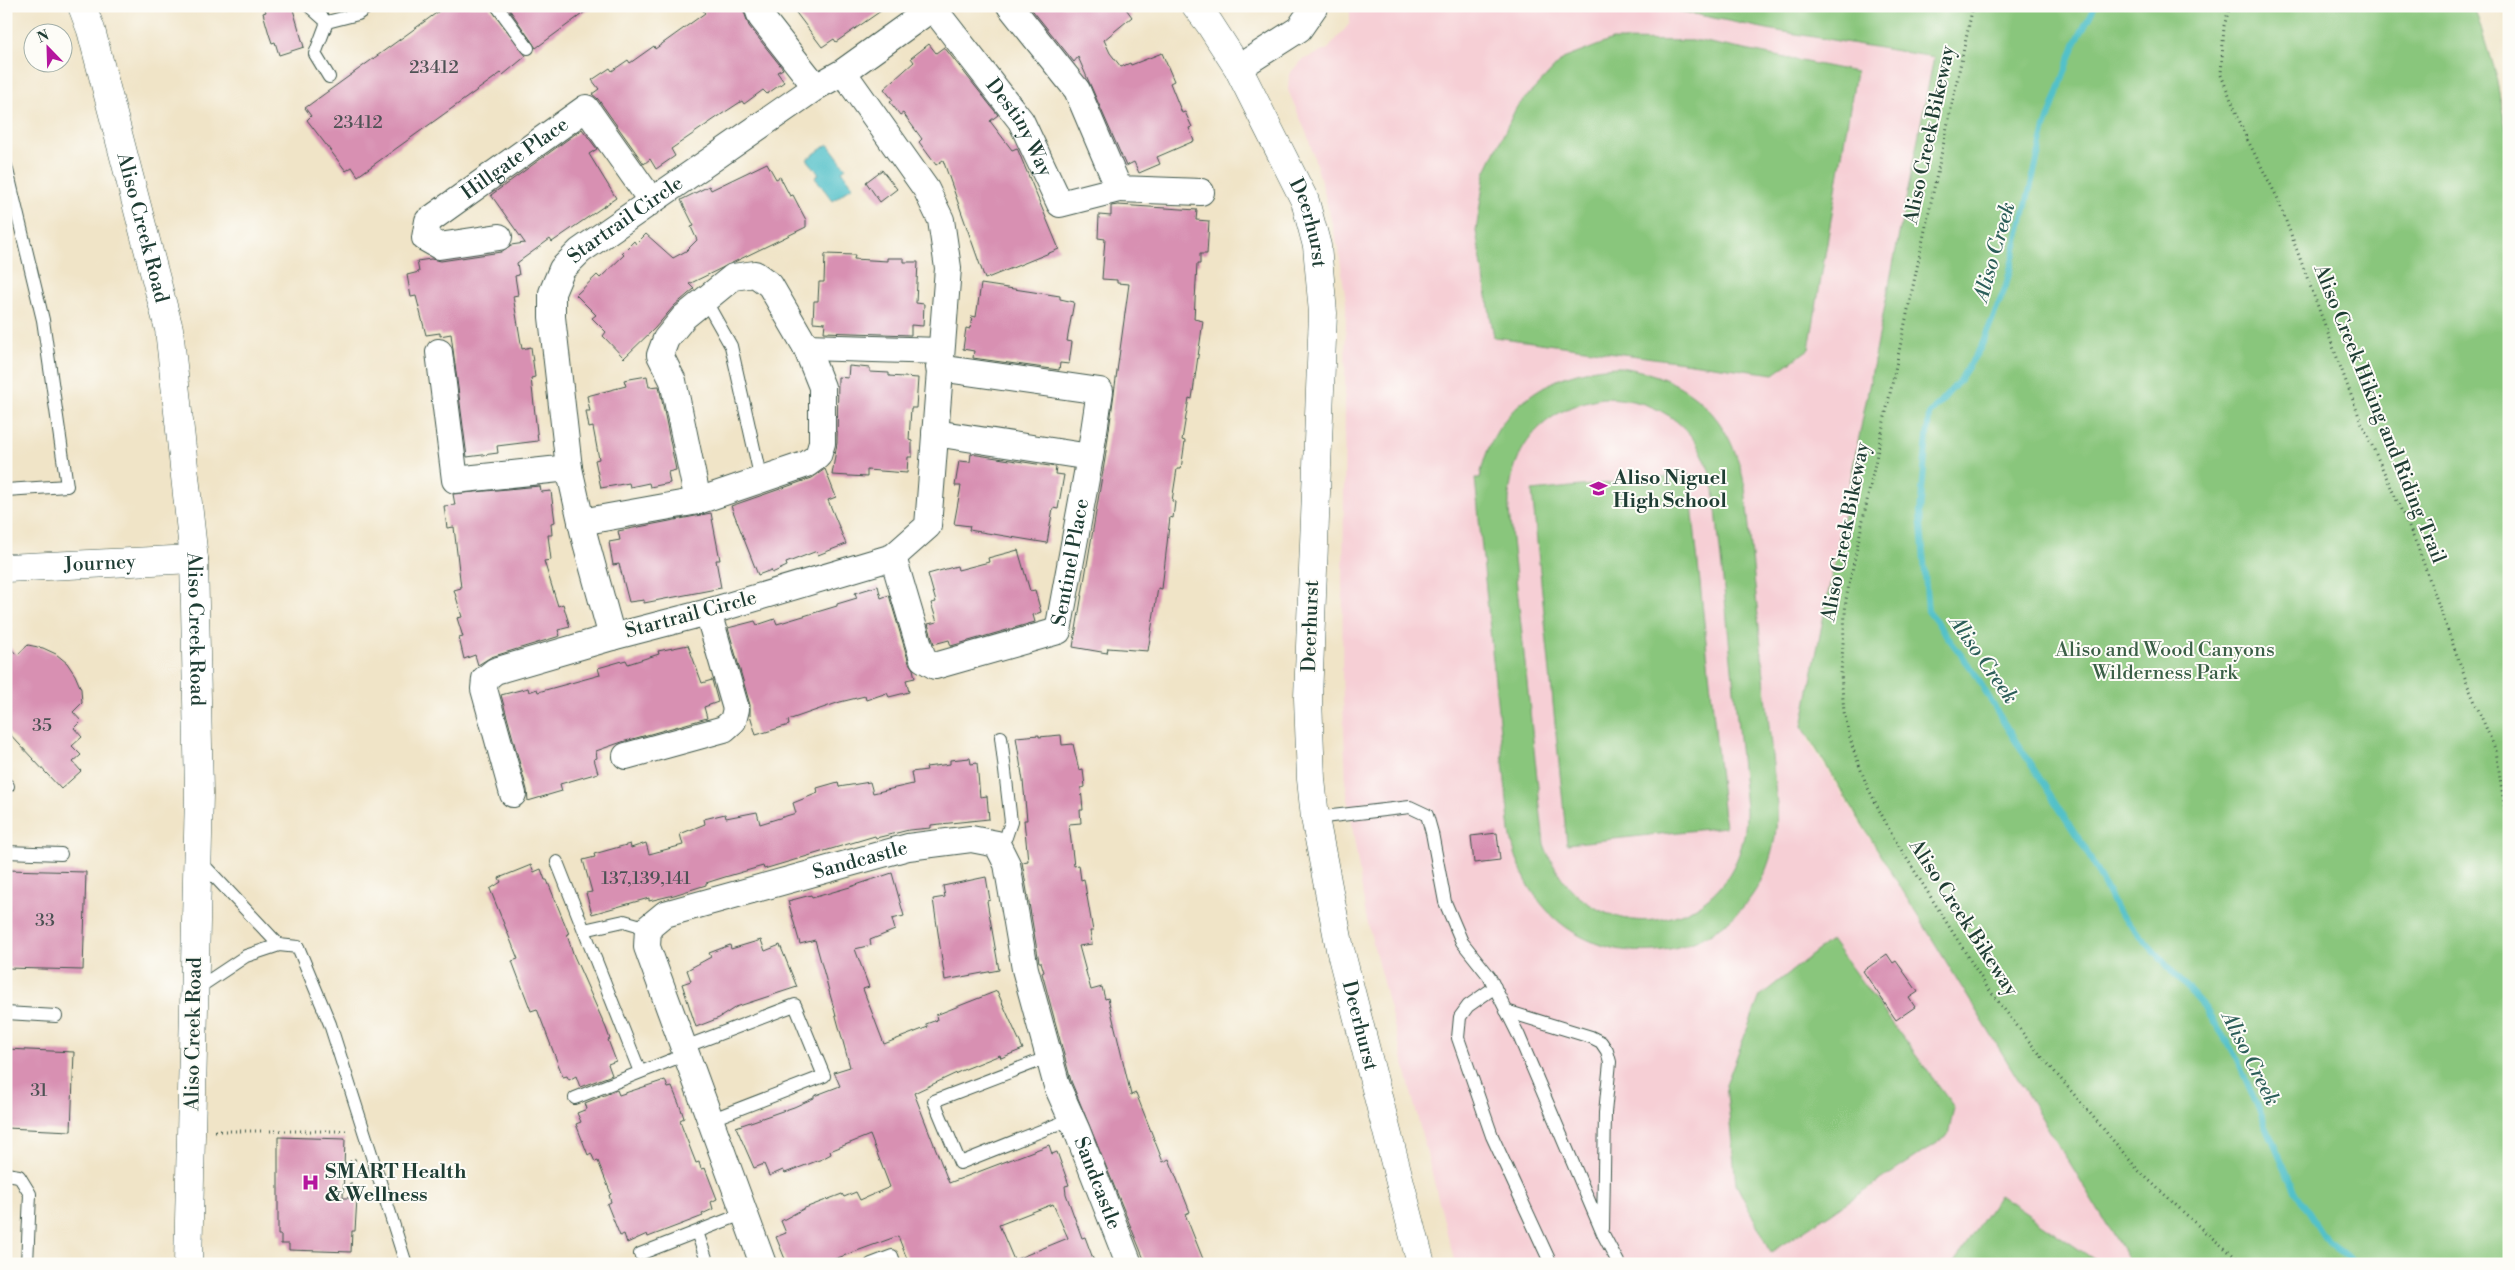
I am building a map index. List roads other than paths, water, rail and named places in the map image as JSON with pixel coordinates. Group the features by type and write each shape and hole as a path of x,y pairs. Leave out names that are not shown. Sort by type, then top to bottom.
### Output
{"street":[{"name":"Aliso Creek Road","path":"82,6 91,30 169,329 194,559 199,793 188,1264"},
{"path":"757,6 762,17 816,87"},
{"path":"1010,6 1077,90 1120,189"},
{"name":"Deerhurst","path":"1196,6 1210,23 1238,68 1305,201 1317,246 1323,313 1308,698 1311,778 1315,818 1340,949 1421,1264"},
{"path":"1238,68 1298,29 1315,6"},
{"name":"Startrail Circle","path":"843,72 926,189 941,220 948,268 928,526 893,557 708,612 612,637 580,522 569,468 552,316 552,293 562,269 580,251 651,200 816,87 843,72 934,7"},
{"name":"Destiny Way","path":"934,7 1021,122 1060,204 1120,189 1201,192"},
{"name":"Hillgate Place","path":"499,237 439,246 425,238 428,221 586,108 651,200"},
{"path":"580,522 698,501 807,464 818,456 822,443 822,387 806,347 770,285 755,274 733,277 684,317 666,339 660,354 673,381 698,501"},
{"path":"806,347 940,360"},
{"path":"439,352 455,480 569,468"},
{"name":"Sentinel Place","path":"893,557 923,659 935,666 1058,631 1090,457 1100,391 940,360"},
{"path":"935,433 1090,457"},
{"name":"Journey","path":"6,568 194,559"},
{"path":"626,756 724,729 733,721 736,709 708,612"},
{"path":"513,794 484,690 485,679 495,671 612,637"},
{"name":"Sandcastle","path":"648,928 665,914 908,847 971,839 997,844 1007,864 1026,969 1057,1086 1129,1264"},
{"path":"648,928 647,947 683,1051 763,1264"}],"lane":[{"path":"309,6 327,22"},
{"path":"327,22 358,14 369,6"},
{"path":"498,6 528,48"},
{"path":"327,22 315,54 329,77"},
{"path":"6,166 43,320 67,486 6,490"},
{"path":"705,300 730,346 761,480"},
{"path":"997,844 1006,837 1011,822 1001,737"},
{"path":"1315,818 1410,807 1427,815 1444,902 1462,942 1489,976 1495,987 1603,1234 1619,1264"},
{"path":"6,852 61,854"},
{"path":"198,858 279,945"},
{"path":"557,862 640,1072"},
{"path":"584,930 624,921 648,928"},
{"path":"195,990 246,956 279,945 298,947 330,1024 406,1264"},
{"path":"1495,987 1468,1006 1460,1017 1458,1038 1492,1136 1551,1264"},
{"path":"575,1098 795,1005 824,1076 710,1120"},
{"path":"1506,1011 1591,1037 1600,1042 1607,1051 1610,1062 1605,1113 1603,1234"},
{"path":"6,1013 56,1016"},
{"path":"1049,1057 934,1101 960,1163 1071,1119"},
{"path":"6,1174 19,1176 30,1194 27,1264"},
{"path":"640,1254 744,1213"},
{"path":"697,1232 708,1264"},
{"path":"871,1264 892,1256 895,1264"}],"water":[{"path":"828,144 846,168 842,171 853,186 833,201 815,178 819,174 807,159"}],"waterway":[{"name":"Aliso Creek","path":"2095,6 2075,44 2045,128 2006,286 1981,347 1959,381 1929,415 1920,513 1928,611 1974,672 2004,723 2086,850 2116,909 2206,1009 2234,1053 2294,1189 2327,1241 2357,1264"}],"place":[{"name":"Aliso Niguel High School","path":"1599,489"},
{"name":"SMART Health & Wellness","path":"311,1183"}],"park label":[{"name":"Aliso and Wood Canyons Wilderness Park","path":"2165,662"}]}
